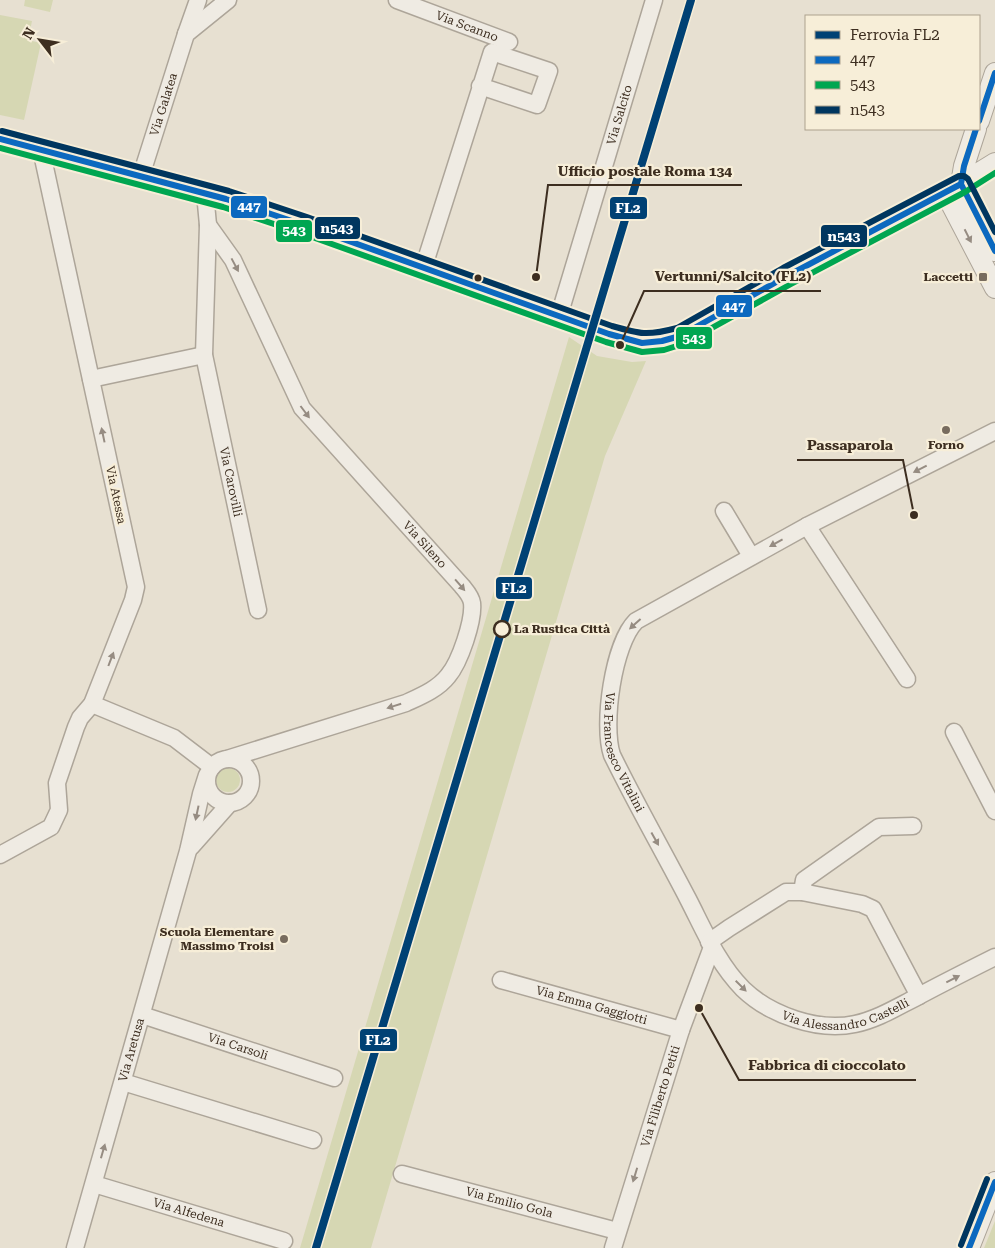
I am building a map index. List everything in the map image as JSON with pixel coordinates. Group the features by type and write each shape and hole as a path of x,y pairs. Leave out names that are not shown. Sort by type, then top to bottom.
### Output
{"street":[{"name":"Via Galatea","path":"141,176 198,0"},
{"name":"Via Scanno","path":"397,0 509,42"},
{"name":"Via Salcito","path":"559,316 654,0"},
{"path":"186,34 228,1"},
{"path":"980,118 995,73"},
{"path":"423,269 480,86"},
{"path":"953,188 964,166 976,130"},
{"path":"0,139 205,193 304,225 423,269 634,342 653,342 680,336 787,276 953,188 995,163"},
{"name":"Via Atessa","path":"0,855 51,827 59,810 57,783 76,727 80,718 92,704 133,600 136,586 41,149"},
{"path":"953,188 990,255 995,288"},
{"name":"Via Carovilli","path":"205,193 208,225 204,355 258,610"},
{"name":"Via Sileno","path":"208,225 233,260 302,408 462,586 471,598 472,605 466,635 452,671 441,683 424,694 406,702 227,759"},
{"path":"91,380 204,355"},
{"name":"Via Francesco Vitalini","path":"711,945 612,755 607,724 620,650 631,626 639,619 807,526 995,431"},
{"path":"724,511 752,556"},
{"path":"807,526 907,679"},
{"path":"92,704 174,738 209,771"},
{"path":"954,732 995,810"},
{"path":"188,851 201,794 209,771 216,762 227,759 242,763 250,776 249,791 238,801 223,803 212,795 206,782 209,771"},
{"path":"188,851 230,803"},
{"path":"802,892 804,880 879,827 913,826"},
{"name":"Via Aretusa","path":"76,1248 188,851"},
{"path":"711,945 729,928 786,892 802,892 862,904 873,908 919,996"},
{"name":"Via Alessandro Castelli","path":"711,945 736,982 776,1011 803,1021 836,1026 855,1024 881,1016 995,957"},
{"name":"Via Filiberto Petiti","path":"613,1248 680,1030 711,945"},
{"name":"Via Emma Gaggiotti","path":"501,980 680,1030"},
{"name":"Via Carsoli","path":"142,1015 334,1078"},
{"path":"123,1082 312,1140"},
{"name":"Via Emilio Gola","path":"402,1174 617,1231"},
{"path":"969,1248 995,1182"},
{"name":"Via Alfedena","path":"94,1184 284,1240"}],"green space":[{"path":"25,0 53,0 50,12 24,6"},
{"path":"0,15 32,21 28,40 41,43 24,120 0,115"},
{"path":"569,337 597,356 632,362 646,361 605,456 371,1248 300,1248"},
{"path":"228,768 236,772 240,780 236,788 228,792 220,788 216,780 220,772"},
{"path":"995,1221 995,1248 984,1248"}],"rail line":[{"name":"FL2","path":"316,1248 691,0"}],"transit line":[{"name":"447","path":"980,118 995,73"},
{"name":"447","path":"976,130 964,166 961,184 995,251"},
{"name":"n543","path":"2,131 229,191 612,326 644,333 677,328 783,268 959,176 964,176 968,179 995,232"},
{"name":"447","path":"0,139 226,199 609,334 642,343 662,341 680,336 787,276 961,184"},
{"name":"543","path":"0,148 223,207 606,342 642,352 664,350 683,344 791,284 965,192 995,173"},
{"name":"n543","path":"961,1245 987,1179"},
{"name":"447","path":"969,1248 995,1182"}],"place":[{"name":"Ufficio postale Roma 134","path":"536,277"},
{"name":"Laccetti","path":"983,277"},
{"name":"Vertunni/Salcito (FL2)","path":"620,345"},
{"name":"Forno","path":"946,430"},
{"name":"Passaparola","path":"914,515"},
{"name":"La Rustica Città","path":"502,629"},
{"name":"Scuola Elementare Massimo Troisi","path":"284,939"},
{"name":"Fabbrica di cioccolato","path":"699,1008"}]}
